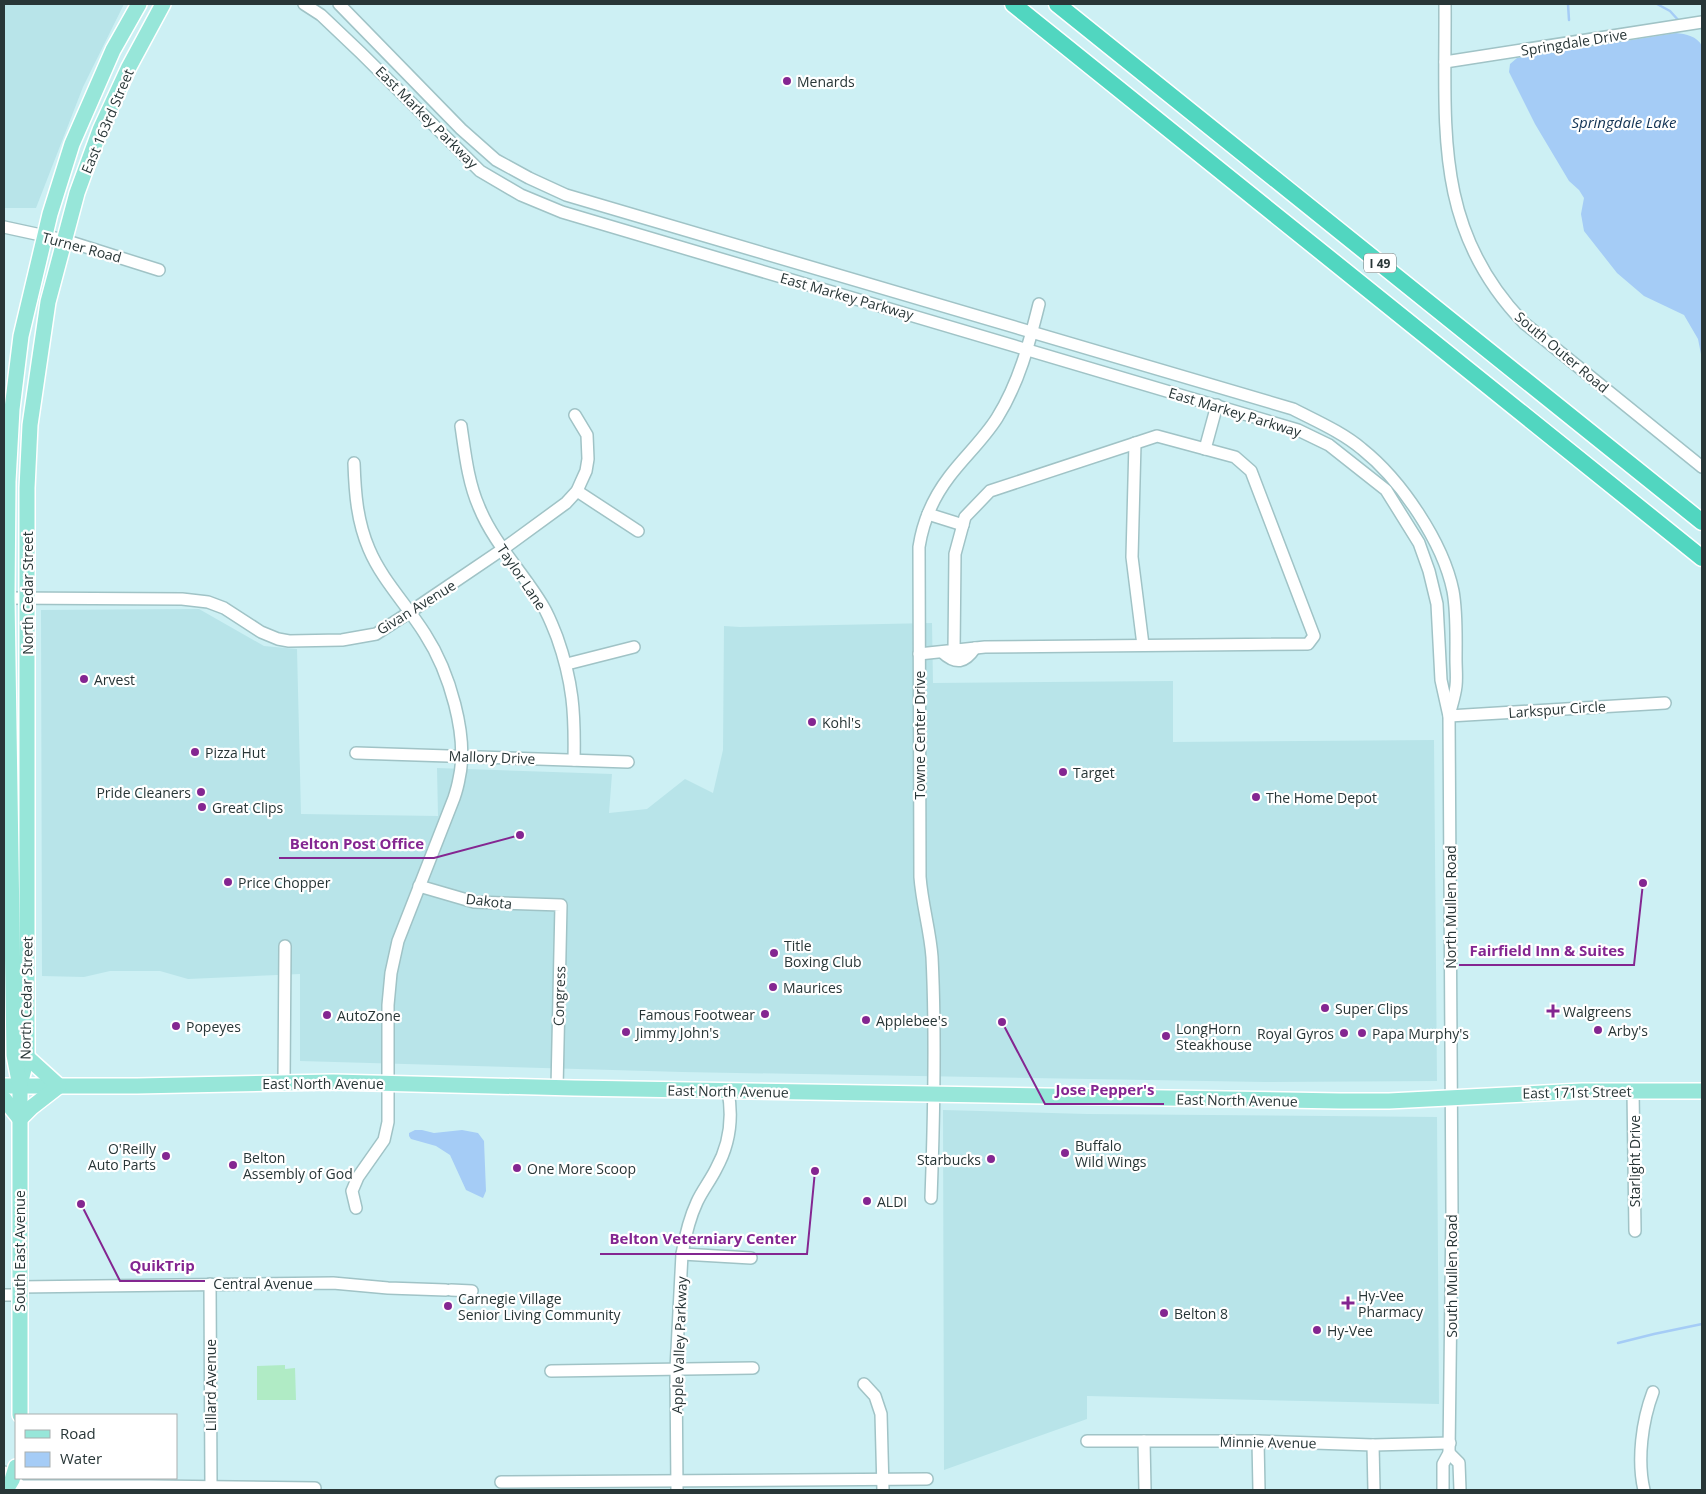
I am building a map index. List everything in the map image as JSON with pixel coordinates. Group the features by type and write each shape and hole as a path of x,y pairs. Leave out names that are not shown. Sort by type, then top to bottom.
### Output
{"highway":[{"name":"I 49","path":"1013,4 1702,558"},
{"name":"I 49","path":"1057,4 1702,522"}],"main road":[{"name":"East 163rd Street","path":"44,238 72,144 113,50 139,4"},
{"name":"East 163rd Street","path":"64,242 77,193 100,130 129,67 163,4"},
{"name":"North Cedar Street","path":"20,1056 6,598 8,481 12,409 21,336 44,238"},
{"name":"North Cedar Street","path":"20,1086 27,488 30,425 48,302 64,242"},
{"path":"4,1070 20,1056 59,1086 20,1119 4,1099"},
{"name":"East North Avenue","path":"4,1086 137,1086 284,1082 1340,1101 1451,1098"},
{"name":"South East Avenue","path":"20,1086 20,1414"},
{"name":"East 171st Street","path":"1451,1098 1582,1091 1702,1090"}],"street":[{"name":"East Markey Parkway","path":"304,4 321,15 480,171 521,196 562,212 1217,405 1298,430 1329,445 1386,490 1419,543 1429,571 1437,604 1441,680 1449,716"},
{"name":"East Markey Parkway","path":"339,4 461,129 496,160 566,195 1293,409 1362,448 1400,488 1423,522 1443,560 1453,592 1456,629 1456,686 1449,716"},
{"path":"1444,4 1445,62"},
{"name":"Springdale Drive","path":"1445,62 1700,22"},
{"name":"South Outer Road","path":"1445,62 1444,116 1451,181 1459,216 1477,259 1497,291 1524,323 1702,467"},
{"name":"Turner Road","path":"4,227 64,242 159,270"},
{"name":"Towne Center Drive","path":"931,1198 935,1094 932,955 921,897 920,877 919,547 922,529 933,502 949,477 996,419 1020,372 1039,304"},
{"path":"1204,449 1217,405"},
{"name":"Givan Avenue","path":"6,598 182,599 208,602 224,608 261,632 278,640 342,640 376,634 503,549 566,504 577,491 586,471 587,435 575,415"},
{"name":"Taylor Lane","path":"461,426 474,494 480,510 503,549 544,606 567,664 575,720 574,760"},
{"path":"1157,436 1204,449 1235,457 1251,471 1314,636 1308,644 975,648 965,660 957,661 950,659 948,652 955,554 965,517 990,491 1157,436"},
{"path":"1135,443 1132,557 1143,645"},
{"path":"354,464 356,502 363,534 376,564 435,651 448,682 456,711 461,742 460,778 454,798 398,941 391,972 388,1005 388,1122 384,1140 358,1177 352,1191 356,1208"},
{"path":"577,491 638,531"},
{"path":"928,514 963,524"},
{"path":"567,664 634,646"},
{"path":"919,654 948,652"},
{"name":"Larkspur Circle","path":"1449,716 1665,702"},
{"name":"North Mullen Road","path":"1449,716 1451,1098"},
{"name":"Mallory Drive","path":"356,753 628,762"},
{"name":"Dakota","path":"419,886 474,902 561,905"},
{"name":"Congress","path":"557,1088 561,905"},
{"path":"284,1082 285,946"},
{"name":"Apple Valley Parkway","path":"677,1485 676,1369 682,1254 687,1229 696,1204 716,1171 727,1146 731,1118 728,1091"},
{"name":"Starlight Drive","path":"1633,1091 1635,1231"},
{"name":"South Mullen Road","path":"1443,1490 1443,1464 1449,1448 1451,1098"},
{"path":"682,1254 751,1258"},
{"name":"Central Avenue","path":"4,1295 19,1291 210,1284 333,1283 388,1288 472,1290"},
{"name":"Lillard Avenue","path":"210,1284 211,1487"},
{"path":"551,1371 753,1368"},
{"path":"864,1384 875,1396 881,1414 883,1485"},
{"path":"1644,1490 1641,1478 1643,1436 1653,1392"},
{"name":"Minnie Avenue","path":"1087,1441 1258,1441 1449,1448"},
{"path":"1144,1441 1145,1490"},
{"path":"1258,1441 1259,1490"},
{"path":"1373,1445 1374,1490"},
{"name":"South Mullen Road","path":"1449,1448 1459,1463 1460,1490"},
{"path":"501,1482 677,1485 883,1485 927,1479"},
{"path":"14,1481 151,1488 315,1488"}],"shaded area":[{"path":"4,4 124,4 83,87 36,208 4,208"},
{"path":"199,609 264,646 297,649 301,814 438,816 437,768 612,774 609,813 647,809 685,779 713,793 723,750 724,626 932,623 933,683 1173,681 1173,742 1434,740 1437,1081 1265,1082 682,1072 300,1061 300,974 188,979 160,971 110,971 84,977 42,976 41,610"},
{"path":"943,1110 1087,1114 1437,1117 1439,1404 1087,1396 1087,1419 944,1470"}],"green space":[{"path":"285,1365 285,1369 295,1368 296,1400 257,1400 257,1366"}],"water":[{"name":"Springdale Lake","path":"1676,33 1694,38 1702,46 1702,359 1698,339 1684,315 1644,296 1617,273 1584,231 1581,214 1584,198 1579,190 1569,181 1535,124 1509,72 1510,64 1517,58"},
{"path":"415,1130 434,1133 462,1130 478,1133 484,1141 486,1191 483,1198 466,1190 450,1155 436,1146 411,1139 409,1133"}],"waterway":[{"path":"1568,4 1569,20"},
{"path":"1657,4 1670,11 1680,22"},
{"path":"1618,1343 1702,1324"}],"place":[{"name":"Menards","path":"787,81"},
{"name":"Arvest","path":"84,679"},
{"name":"Kohl's","path":"812,722"},
{"name":"Pizza Hut","path":"195,752"},
{"name":"Target","path":"1063,772"},
{"name":"Pride Cleaners","path":"201,792"},
{"name":"The Home Depot","path":"1256,797"},
{"name":"Great Clips","path":"202,807"},
{"name":"Belton Post Office","path":"520,835"},
{"name":"Price Chopper","path":"228,882"},
{"name":"Fairfield Inn & Suites","path":"1643,883"},
{"name":"Title Boxing Club","path":"774,953"},
{"name":"Maurices","path":"773,987"},
{"name":"Super Clips","path":"1325,1008"},
{"name":"Walgreens","path":"1553,1011"},
{"name":"Famous Footwear","path":"765,1014"},
{"name":"AutoZone","path":"327,1015"},
{"name":"Applebee's","path":"866,1020"},
{"name":"Jose Pepper's","path":"1002,1022"},
{"name":"Popeyes","path":"176,1026"},
{"name":"Arby's","path":"1598,1030"},
{"name":"Jimmy John's","path":"626,1032"},
{"name":"Royal Gyros","path":"1344,1033"},
{"name":"Papa Murphy's","path":"1362,1033"},
{"name":"LongHorn Steakhouse","path":"1166,1036"},
{"name":"Buffalo Wild Wings","path":"1065,1153"},
{"name":"O'Reilly Auto Parts","path":"166,1156"},
{"name":"Starbucks","path":"991,1159"},
{"name":"Belton Assembly of God","path":"233,1165"},
{"name":"One More Scoop","path":"517,1168"},
{"name":"Belton Veterniary Center","path":"815,1171"},
{"name":"ALDI","path":"867,1201"},
{"name":"QuikTrip","path":"81,1204"},
{"name":"Hy-Vee Pharmacy","path":"1348,1303"},
{"name":"Carnegie Village Senior Living Community","path":"448,1306"},
{"name":"Belton 8","path":"1164,1313"},
{"name":"Hy-Vee","path":"1317,1330"}]}
